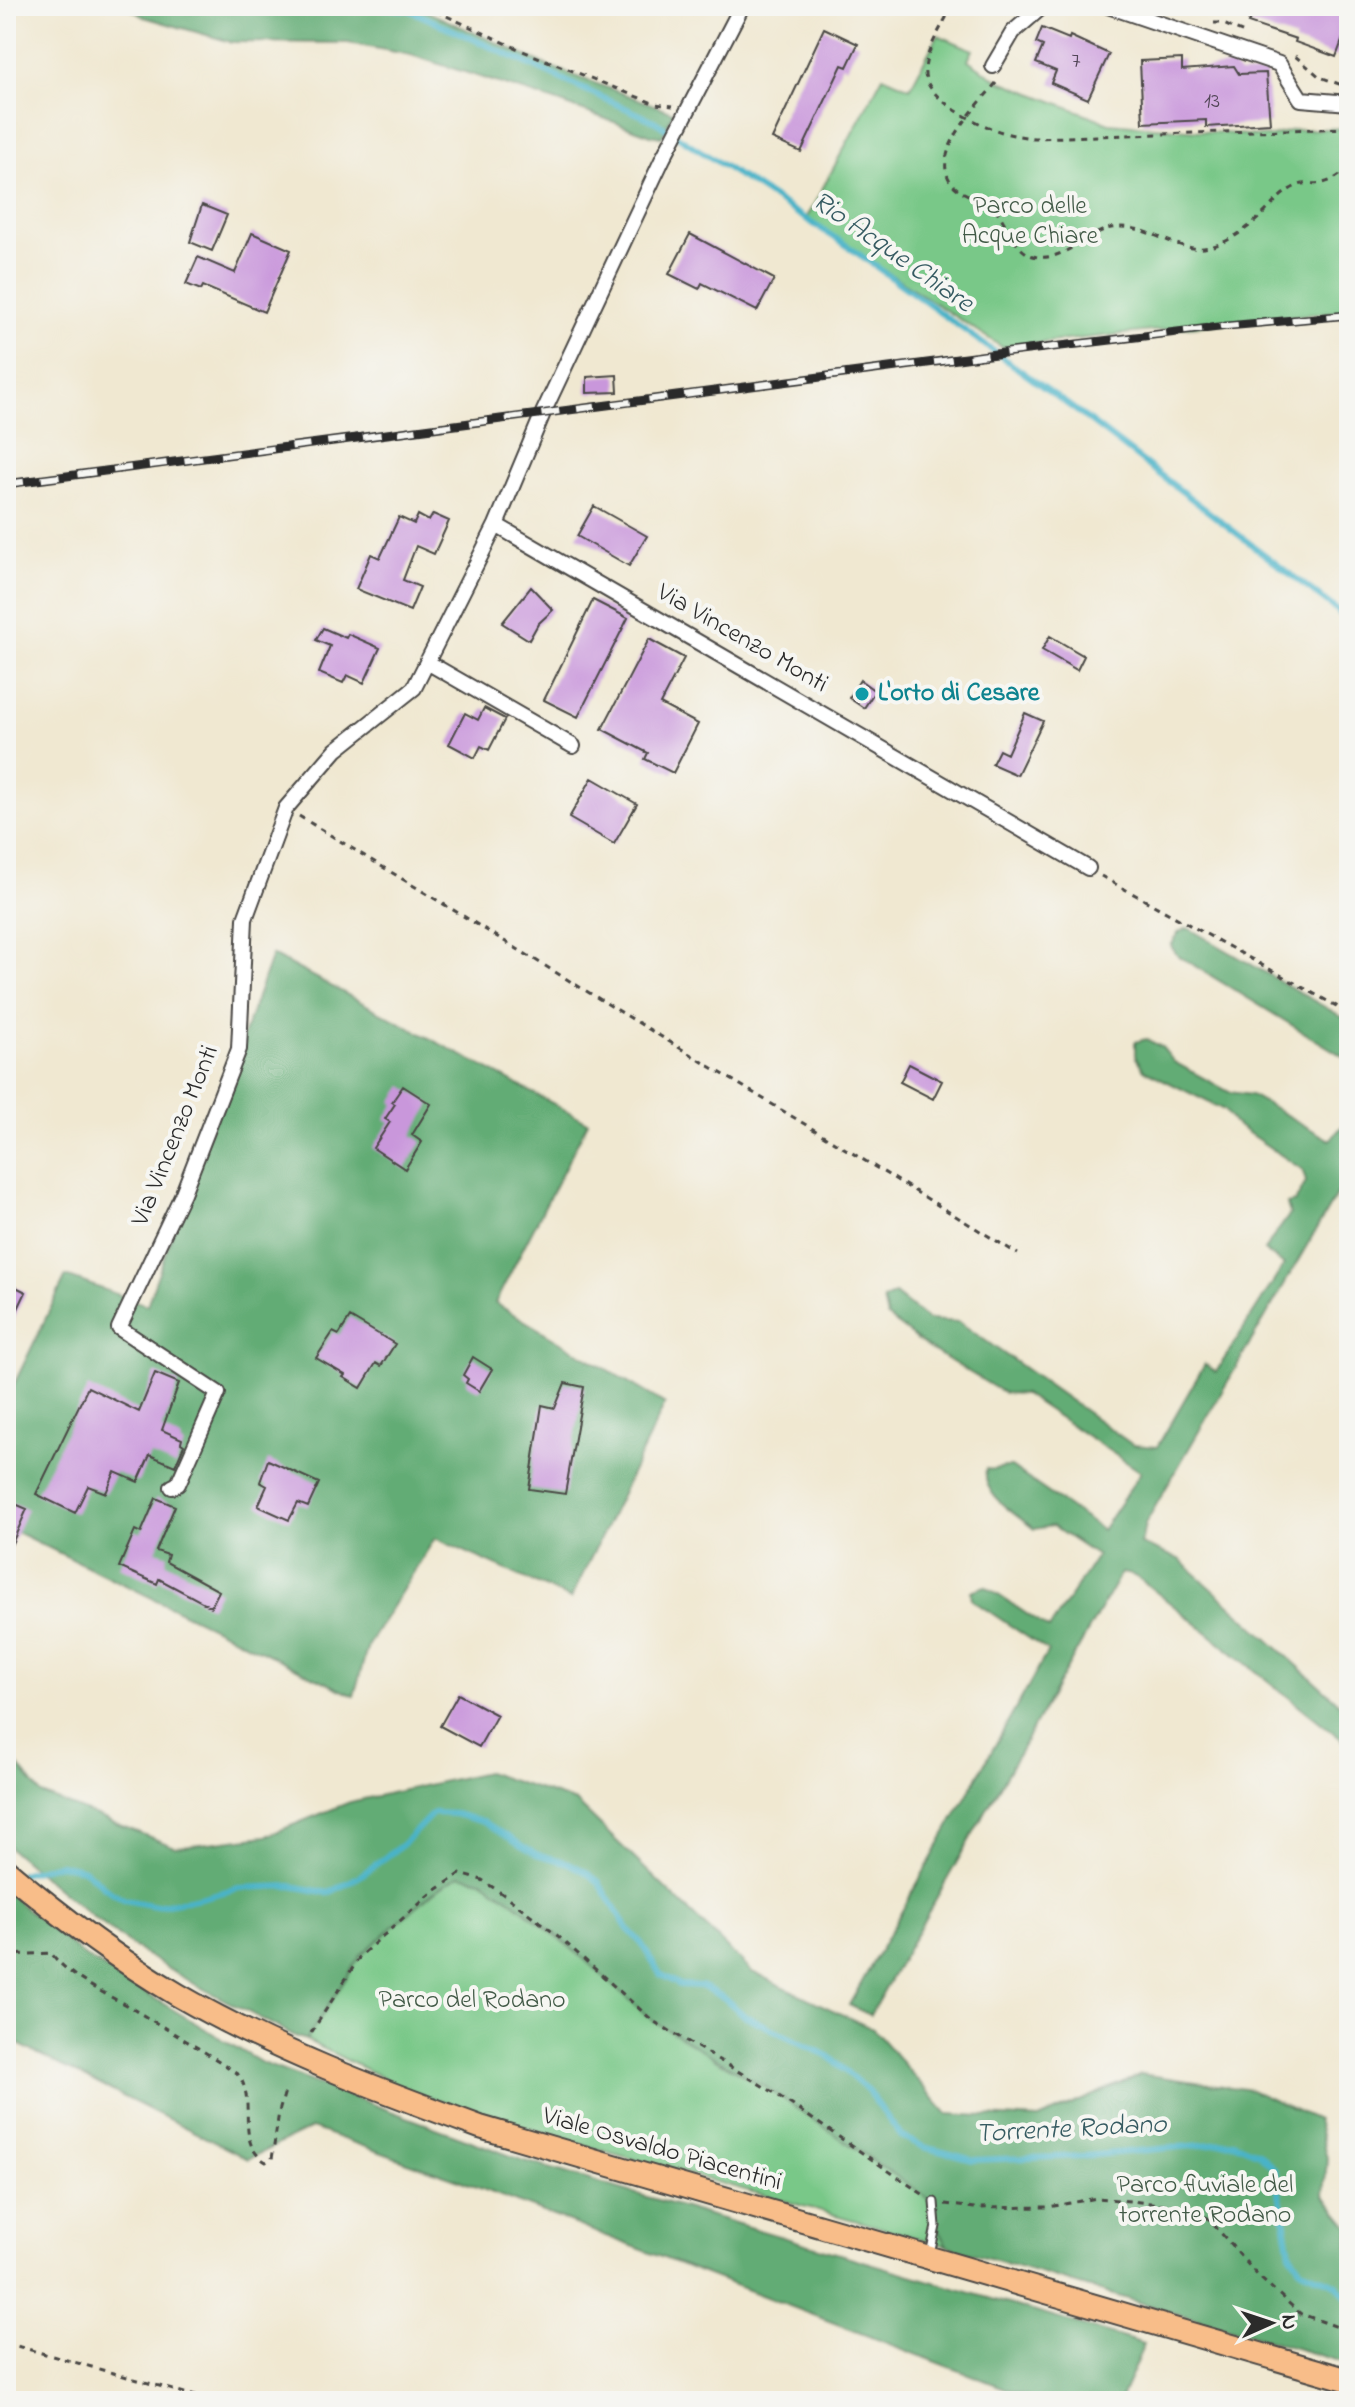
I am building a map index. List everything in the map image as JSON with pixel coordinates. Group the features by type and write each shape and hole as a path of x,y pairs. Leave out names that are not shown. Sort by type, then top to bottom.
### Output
{"main road":[{"name":"Viale Osvaldo Piacentini","path":"6,1870 98,1944 179,1995 351,2078 480,2127 1349,2380"}],"street":[{"name":"Via Vincenzo Monti","path":"172,1487 178,1484 218,1393 119,1328 183,1193 239,1049 245,919 286,808 336,750 414,688 496,525 543,413 663,158 742,6"},
{"path":"996,73 1013,32 1043,6"},
{"path":"1108,6 1279,64 1301,99 1349,103"},
{"name":"Via Vincenzo Monti","path":"496,525 1088,868"},
{"path":"427,662 573,746"}],"lane":[{"path":"930,2258 936,2226 934,2202"}],"path":[{"path":"425,6 523,51 655,104 688,112"},
{"path":"952,6 928,56 924,71 927,83 934,94 969,117 1008,134 1034,138 1349,128"},
{"path":"996,73 951,141 945,161 948,175 958,189 992,206 1022,251 1036,257 1054,257 1091,235 1113,228 1130,227 1193,248 1214,246 1260,217 1279,196 1301,184 1324,183 1349,167"},
{"path":"286,808 1018,1254"},
{"path":"1088,868 1349,1013"},
{"path":"311,2033 361,1955 433,1892 460,1874 482,1880 558,1936 653,2021 773,2092 934,2202 974,2208 1049,2207 1097,2198 1183,2206 1208,2218 1258,2276 1301,2314 1349,2331"},
{"path":"6,1955 51,1953 74,1976 237,2073 248,2093 247,2124 251,2145 259,2158 266,2162 272,2159 285,2091"},
{"path":"6,2343 213,2401"}],"green space":[{"path":"125,6 415,6 546,65 673,112 662,137 651,135 411,55 348,43 231,42 144,17"},
{"name":"Parco delle Acque Chiare","path":"938,35 973,50 968,60 998,80 1109,123 1269,137 1292,130 1349,128 1349,310 1002,347 806,219 883,76 910,88"},
{"path":"1188,928 1349,1021 1349,1060 1177,955 1171,946 1179,932"},
{"path":"272,955 588,1122 495,1303 665,1404 571,1599 435,1538 368,1645 354,1696 6,1527 6,1401 66,1276 147,1305"},
{"path":"1146,1039 1162,1047 1174,1062 1229,1092 1251,1095 1330,1140 1347,1121 1349,1112 1349,1173 1145,1524 1141,1544 1179,1559 1349,1712 1349,1745 1141,1580 1121,1573 870,2015 849,2005 1048,1651 972,1600 971,1591 985,1586 1049,1629 1097,1556 1052,1526 1034,1529 1009,1510 989,1488 986,1469 1011,1467 1102,1530 1141,1472 1024,1394 1004,1393 927,1347 887,1317 883,1300 895,1294 928,1320 959,1322 1133,1445 1157,1447 1205,1364 1216,1372 1284,1265 1264,1250 1290,1214 1287,1204 1295,1202 1306,1182 1303,1170 1235,1124 1224,1110 1144,1070 1135,1056 1135,1042"},
{"name":"Parco fluviale del torrente Rodano","path":"6,1749 41,1794 175,1847 266,1836 350,1802 486,1772 576,1802 752,1972 873,2029 947,2114 1039,2119 1141,2074 1251,2090 1317,2120 1327,2158 1324,2196 1349,2226 1349,2364 947,2246 936,2226 934,2202 773,2092 653,2021 558,1936 482,1880 460,1875 433,1892 361,1955 306,2040 295,2036 197,1985 140,1951 88,1913 6,1845"},
{"name":"Parco del Rodano","path":"460,1875 482,1880 507,1897 715,2059 773,2092 934,2202 936,2226 947,2246 583,2145 410,2091 306,2040 361,1955 433,1892"},
{"path":"6,1892 84,1956 262,2063 522,2160 1144,2344 1120,2401 1039,2401 456,2179 312,2128 248,2159 6,2038"}],"building":[{"path":"1257,6 1349,6 1349,22 1336,57 1248,23"},
{"path":"824,28 858,44 847,67 842,65 801,152 772,139"},
{"path":"1042,28 1069,39 1070,36 1109,54 1088,99 1051,83 1056,71 1036,63 1043,46 1036,43"},
{"path":"1182,59 1182,70 1234,66 1239,74 1266,73 1270,123 1206,127 1206,120 1143,123 1140,61"},
{"path":"202,205 227,215 212,251 190,242"},
{"path":"252,233 291,250 264,312 203,286 201,290 186,284 198,257 235,273"},
{"path":"690,234 774,279 757,311 702,283 699,289 669,274"},
{"path":"617,375 618,392 587,393 587,377"},
{"path":"594,506 647,536 629,566 577,536"},
{"path":"433,514 449,521 434,554 416,546 403,580 420,587 410,611 356,589 371,554 380,558 399,517 414,524 418,515 429,521"},
{"path":"531,587 553,610 538,624 529,640 502,623"},
{"path":"593,600 628,618 578,717 544,700"},
{"path":"323,628 346,638 348,634 380,648 364,683 347,675 343,683 319,673 330,646 316,640"},
{"path":"1050,636 1084,656 1077,670 1042,650"},
{"path":"649,639 684,658 660,704 698,724 673,773 645,759 648,753 602,729"},
{"name":"L'orto di Cesare","path":"860,680 875,691 864,708 849,698"},
{"path":"484,708 505,719 489,750 481,746 475,758 449,744 465,713 478,720"},
{"path":"1025,713 1043,721 1017,775 992,764 999,750 1007,754"},
{"path":"592,778 637,804 614,844 569,818"},
{"path":"909,1064 942,1081 933,1099 900,1082"},
{"path":"403,1086 431,1104 412,1135 422,1142 405,1169 373,1148 390,1122 385,1119"},
{"path":"6,1282 26,1292 6,1334"},
{"path":"350,1317 395,1344 381,1366 376,1363 361,1388 316,1358 333,1332 339,1335"},
{"path":"473,1357 492,1369 479,1391 466,1383 468,1379 463,1375"},
{"path":"155,1373 179,1383 162,1430 182,1439 184,1445 175,1466 150,1455 138,1482 115,1472 106,1493 88,1486 75,1513 36,1494 88,1387 139,1412"},
{"path":"565,1383 584,1387 565,1494 529,1489 542,1405 555,1408"},
{"path":"268,1460 319,1483 308,1507 298,1503 289,1520 258,1506 267,1486 260,1482"},
{"path":"156,1498 175,1506 156,1551 168,1555 166,1562 219,1591 211,1607 159,1579 157,1584 119,1567 135,1530 141,1533"},
{"path":"6,1500 27,1509 6,1557"},
{"path":"458,1694 497,1715 479,1747 440,1726"}],"waterway":[{"name":"Rio Acque Chiare","path":"361,6 409,10 654,121 846,245 1078,412 1337,610 1349,625"},
{"name":"Torrente Rodano","path":"21,1874 60,1864 85,1870 125,1900 156,1906 239,1888 291,1886 329,1893 360,1876 402,1845 433,1813 455,1814 484,1822 536,1854 569,1863 599,1882 660,1974 680,1985 701,1986 723,1997 745,2016 828,2056 868,2091 901,2136 924,2147 973,2160 1085,2156 1233,2142 1259,2153 1275,2170 1290,2253 1301,2269 1336,2284 1349,2299"}],"railway":[{"path":"6,484 1011,352 1349,315"}],"place":[{"name":"L'orto di Cesare","path":"862,694"}]}
